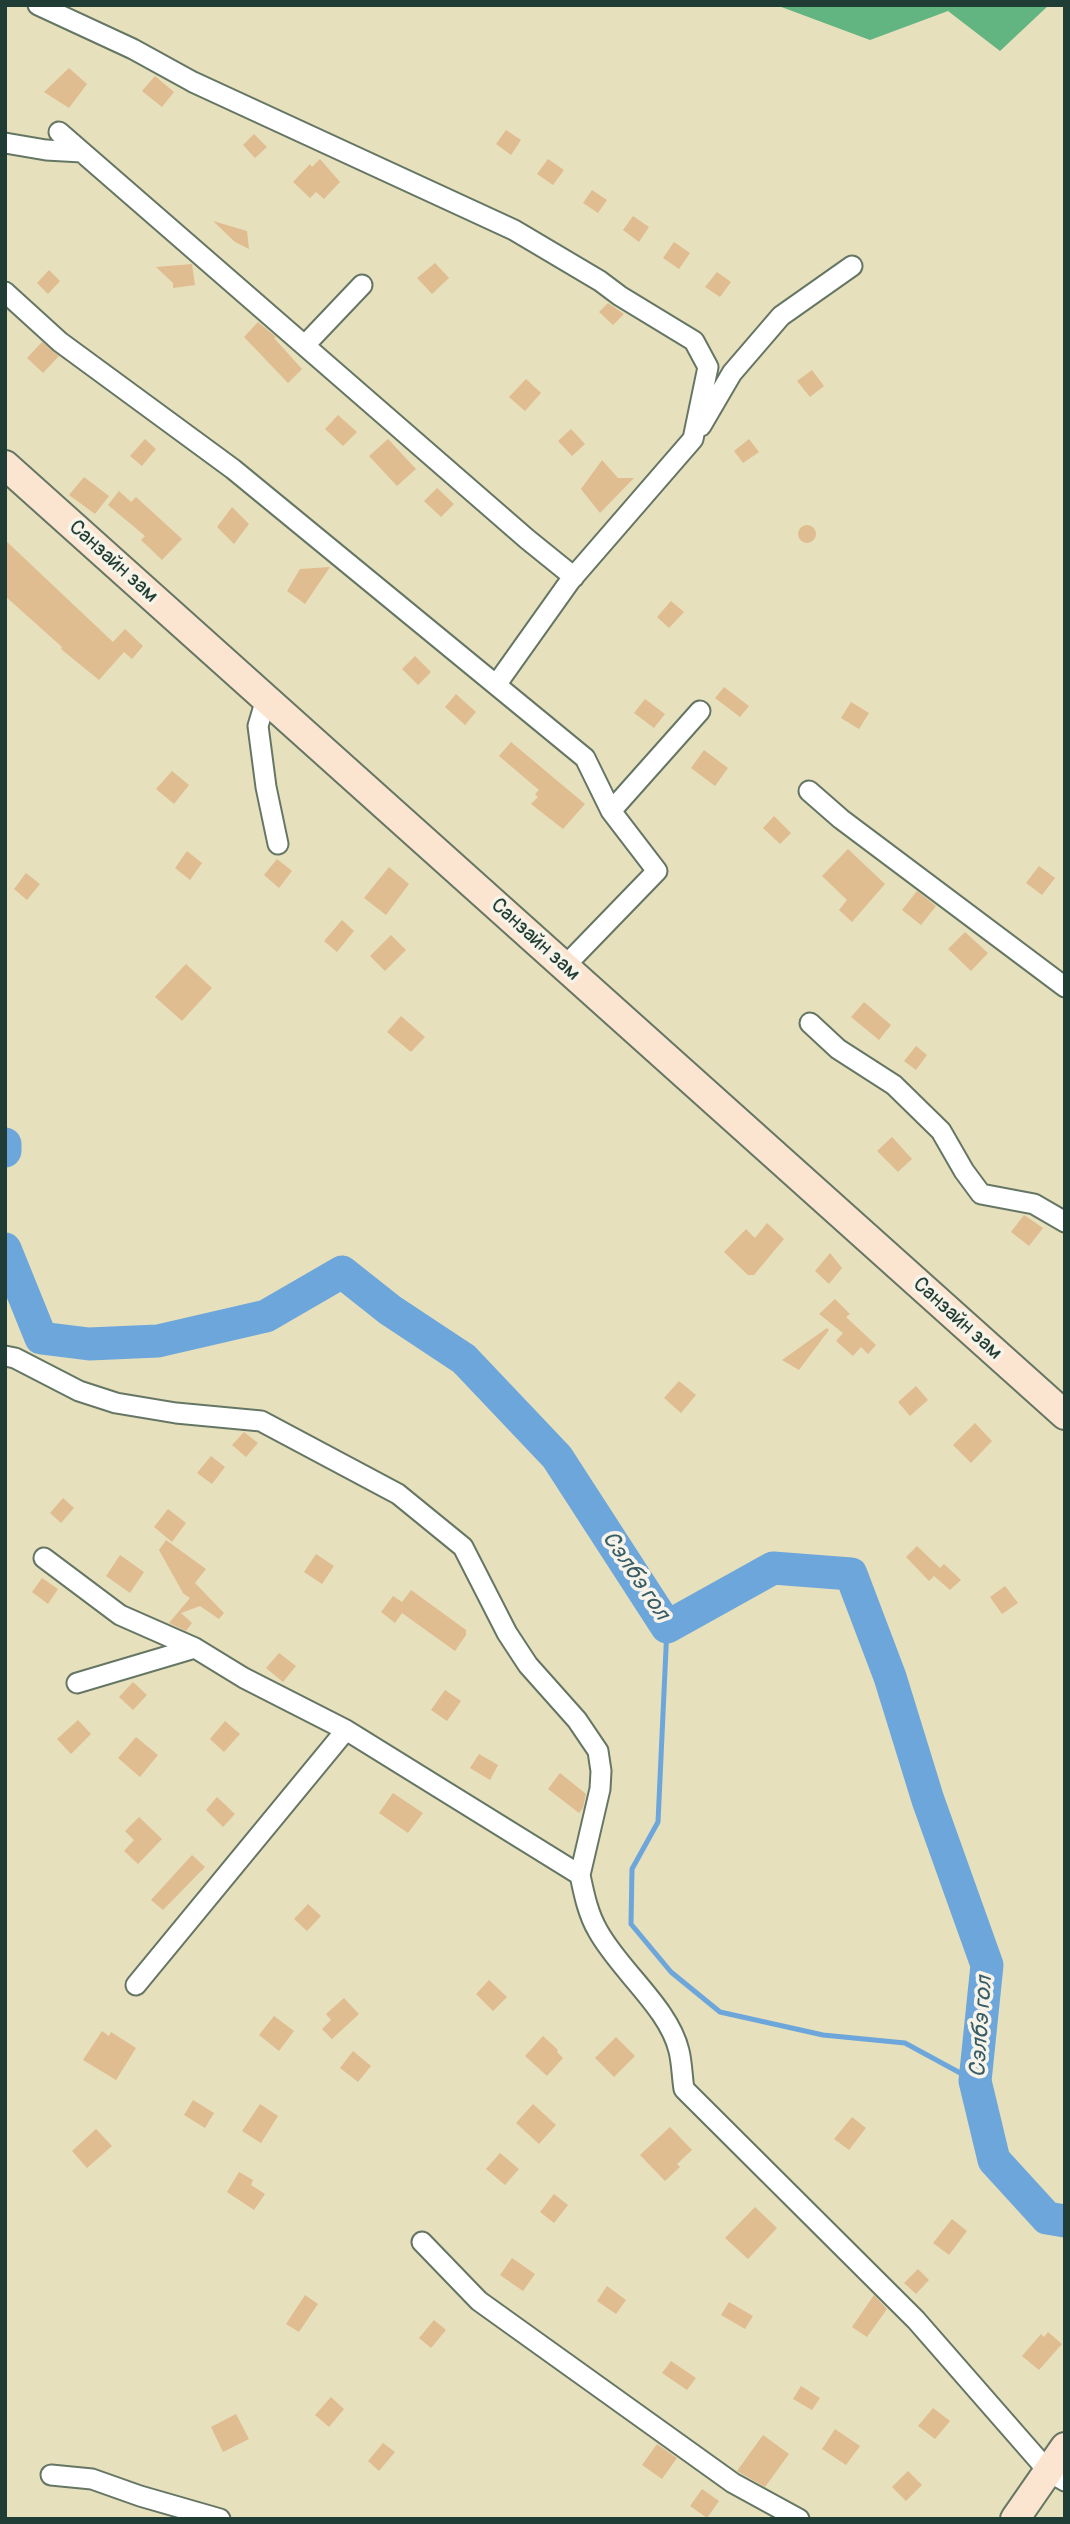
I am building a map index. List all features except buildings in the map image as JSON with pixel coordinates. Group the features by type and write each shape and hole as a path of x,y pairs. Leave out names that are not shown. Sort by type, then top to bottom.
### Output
{"main road":[{"name":"Санзайн зам","path":"5,465 1065,1415"},
{"path":"1015,2519 1056,2476 1065,2447"}],"street":[{"path":"38,5 133,49 193,82 514,230 694,341 708,367 693,439"},
{"path":"59,132 574,577"},
{"path":"5,143 46,150 82,152"},
{"path":"496,685 574,577 693,439 732,373 782,316 852,266"},
{"path":"304,345 362,285"},
{"path":"5,292 60,342 233,469 585,758 611,811 657,871 564,967"},
{"path":"266,699 258,726 265,787 278,844"},
{"path":"611,811 700,711"},
{"path":"809,791 841,819 1065,988"},
{"path":"810,1023 838,1049 894,1085 941,1131 981,1194 1034,1204 1065,1222"},
{"path":"5,1356 15,1358 79,1391 116,1403 176,1413 261,1421 398,1494 464,1547 507,1633 528,1665 577,1720 598,1751 600,1789 580,1875 589,1911 598,1932 624,1969 659,2010 679,2050 684,2089 916,2320 1056,2476"},
{"path":"44,1558 120,1615 195,1648 244,1678 346,1730 580,1875"},
{"path":"77,1684 195,1648"},
{"path":"136,1985 346,1730"},
{"path":"422,2242 479,2301 733,2483 799,2519"},
{"path":"51,2475 92,2479 220,2519"}],"green space":[{"path":"776,5 1049,5 1000,51 948,11 870,40"}],"waterway":[{"name":"Сэлбэ гол","path":"5,1144 5,1151"},
{"name":"Сэлбэ гол","path":"5,1249 41,1338 89,1344 158,1341 266,1316 342,1272 390,1310 464,1359 557,1457 667,1627 773,1568 851,1574 890,1677 928,1800 987,1965 975,2081 994,2160 1047,2218 1065,2221"},
{"path":"667,1627 658,1822 632,1869 631,1924 671,1972 720,2012 823,2035 905,2043 975,2081"}]}
